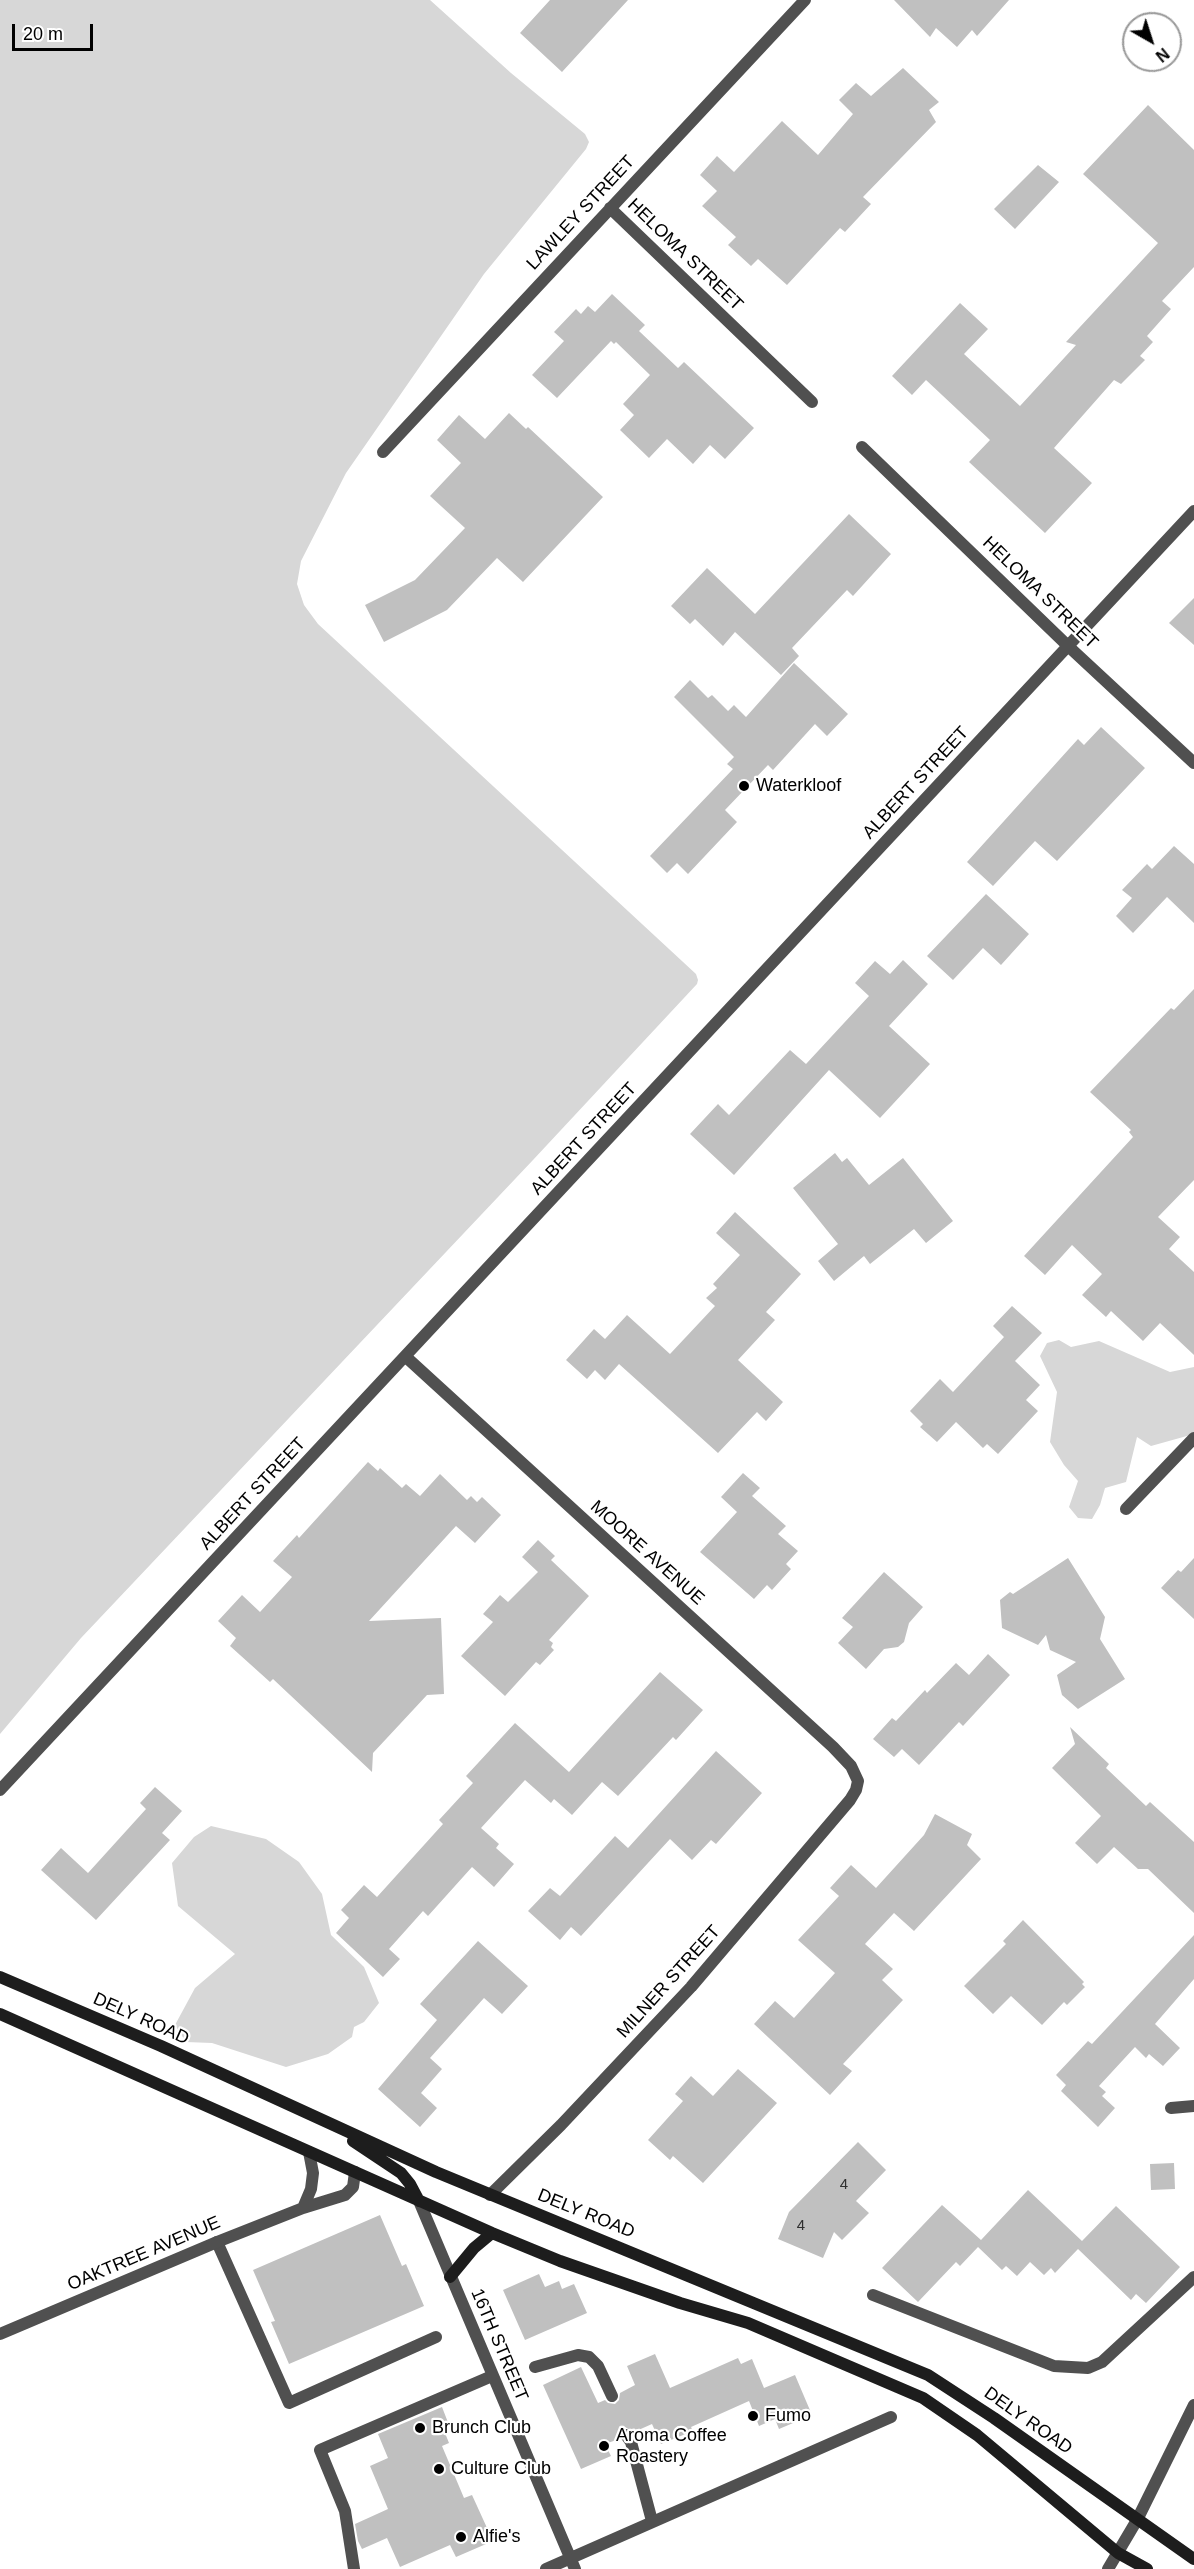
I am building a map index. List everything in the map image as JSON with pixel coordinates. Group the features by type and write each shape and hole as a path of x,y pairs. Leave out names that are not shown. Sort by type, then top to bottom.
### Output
{"main road":[{"name":"DELY ROAD","path":"0,1977 161,2046 436,2172 928,2375 994,2418 1194,2559"},
{"path":"0,2014 492,2233 560,2261 680,2303 748,2323 923,2398 986,2441 1119,2553 1147,2569"},
{"path":"312,2115 401,2173 419,2201"},
{"path":"450,2277 474,2248 492,2233"}],"street":[{"name":"LAWLEY STREET","path":"383,452 805,0"},
{"name":"HELOMA STREET","path":"610,208 812,402"},
{"name":"HELOMA STREET","path":"862,447 1194,764"},
{"name":"ALBERT STREET","path":"0,1790 1194,511"},
{"name":"MOORE AVENUE","path":"406,1357 833,1747 851,1766 858,1781"},
{"path":"1126,1509 1194,1438"},
{"name":"MILNER STREET","path":"490,2195 561,2125 691,1987 850,1800 858,1781"},
{"path":"1171,2108 1194,2106"},
{"path":"303,2208 311,2190 313,2173 309,2152"},
{"name":"OAKTREE AVENUE","path":"0,2334 217,2242 303,2208 345,2195 353,2187 355,2172"},
{"name":"16TH STREET","path":"419,2201 572,2563"},
{"path":"217,2242 289,2403 436,2337"},
{"path":"873,2295 1054,2366 1088,2368 1102,2361 1194,2277"},
{"path":"536,2367 578,2355 589,2357 598,2366 612,2396"},
{"path":"354,2569 345,2511 320,2450 492,2376"},
{"path":"1108,2569 1137,2520 1194,2405"},
{"path":"546,2569 572,2563 651,2521 744,2483 891,2417"},
{"path":"626,2435 631,2442 651,2521"}],"shaded area":[{"path":"0,0 430,0 511,73 585,134 589,142 586,149 484,274 346,473 301,561 297,584 304,605 318,624 696,974 698,980 697,984 533,1160 81,1638 0,1734"},
{"path":"1059,1340 1071,1347 1099,1341 1170,1372 1194,1367 1194,1434 1151,1446 1137,1437 1126,1482 1105,1488 1100,1505 1092,1519 1078,1518 1069,1507 1078,1481 1064,1465 1050,1442 1057,1392 1040,1356 1047,1343"},
{"path":"211,1826 266,1839 299,1862 322,1894 331,1935 364,1967 379,2003 364,2022 354,2027 352,2037 328,2054 286,2067 212,2043 186,2042 175,2025 195,1988 235,1954 178,1906 172,1863 194,1837"}],"building":[{"path":"550,0 628,0 562,72 520,33"},
{"path":"894,0 1009,0 977,36 972,30 957,47 936,28 930,37"},
{"path":"903,68 939,102 929,110 936,122 863,197 871,204 845,232 840,228 787,285 758,259 751,266 728,245 736,237 702,206 717,191 700,175 717,156 734,172 782,121 818,155 853,114 839,100 856,83 871,96"},
{"path":"1148,105 1194,150 1194,267 1162,301 1171,309 1147,336 1153,342 1140,356 1145,360 1121,384 1114,380 1054,448 1092,483 1045,533 969,462 990,440 926,380 912,395 892,376 960,303 988,329 964,354 1020,406 1076,345 1066,342 1158,243 1083,174"},
{"path":"1038,165 1059,182 1015,229 994,209"},
{"path":"612,294 645,325 639,331 678,368 684,362 754,428 725,459 710,445 693,464 667,439 649,458 620,430 634,415 623,404 650,375 616,342 614,344 611,341 557,398 532,375 564,341 554,332 576,309 581,314 588,306 595,312"},
{"path":"509,413 526,429 528,427 603,497 523,582 497,558 447,610 384,642 365,605 415,580 465,528 430,496 461,463 437,440 459,415 485,439"},
{"path":"849,514 891,554 853,596 847,590 792,648 799,656 781,675 735,632 723,646 695,619 690,624 671,606 707,568 755,614"},
{"path":"1194,598 1194,645 1169,623"},
{"path":"794,663 848,714 827,736 815,724 773,770 768,765 725,810 737,822 688,874 677,863 667,873 650,856 733,769 727,764 734,757 674,697 690,680 708,698 712,695 728,711 734,705 746,717"},
{"path":"1101,727 1145,768 1057,861 1035,841 993,886 967,862 1078,739 1084,745"},
{"path":"1174,846 1194,864 1194,923 1167,897 1133,933 1116,916 1132,898 1122,890 1147,864 1152,869"},
{"path":"986,894 1029,934 1001,965 983,948 953,980 927,956"},
{"path":"903,960 928,984 889,1026 930,1064 880,1118 829,1070 734,1175 690,1134 718,1104 729,1115 790,1050 806,1064 869,996 855,983 875,961 890,974"},
{"path":"1194,989 1194,1180 1158,1217 1180,1237 1169,1249 1194,1272 1194,1355 1160,1323 1143,1341 1111,1311 1106,1317 1082,1295 1102,1274 1072,1245 1045,1275 1024,1256 1133,1137 1129,1132 1131,1130 1090,1092 1171,1008 1174,1010"},
{"path":"835,1153 842,1162 847,1158 869,1185 903,1158 953,1221 926,1243 914,1229 870,1264 864,1256 834,1281 818,1261 838,1244 793,1188"},
{"path":"735,1212 801,1274 766,1312 775,1320 738,1360 783,1402 766,1421 757,1412 718,1453 619,1364 605,1380 595,1370 587,1379 566,1360 594,1329 605,1339 627,1315 670,1354 715,1306 706,1298 717,1288 713,1284 740,1255 716,1233"},
{"path":"1012,1306 1042,1333 1015,1361 1040,1385 1026,1400 1038,1411 998,1454 987,1444 983,1448 956,1422 937,1442 920,1427 923,1424 910,1411 940,1379 953,1392 1004,1337 993,1326"},
{"path":"368,1462 378,1471 380,1468 402,1488 406,1484 420,1496 440,1474 467,1500 471,1496 477,1502 482,1497 501,1515 475,1543 456,1526 369,1621 441,1618 444,1694 427,1695 373,1753 372,1772 273,1679 270,1682 230,1646 236,1638 218,1621 242,1595 260,1612 292,1577 273,1561 297,1535 299,1538"},
{"path":"743,1473 760,1488 752,1496 786,1526 778,1534 798,1551 786,1564 791,1569 772,1590 767,1585 754,1599 700,1552 737,1512 721,1497"},
{"path":"538,1540 555,1556 551,1560 589,1596 549,1640 553,1643 551,1647 554,1650 540,1665 536,1662 505,1696 461,1656 493,1622 483,1614 500,1595 508,1602 538,1572 522,1557"},
{"path":"1068,1558 1105,1617 1100,1639 1125,1679 1078,1709 1062,1695 1057,1675 1076,1662 1050,1650 1046,1635 1038,1645 1002,1628 1000,1600"},
{"path":"1194,1558 1194,1619 1161,1588 1178,1570 1181,1572"},
{"path":"884,1572 923,1607 909,1623 904,1642 898,1647 884,1649 866,1669 838,1643 853,1627 842,1618"},
{"path":"988,1654 1010,1675 963,1726 959,1722 919,1765 902,1749 894,1757 873,1739 892,1718 896,1721 925,1690 927,1693 956,1663 969,1675"},
{"path":"660,1672 703,1710 676,1740 673,1737 618,1796 602,1782 572,1815 554,1799 551,1803 525,1780 481,1828 499,1844 496,1848 514,1864 494,1887 472,1867 428,1916 423,1911 389,1949 400,1959 383,1977 336,1933 349,1918 341,1910 364,1885 377,1897 443,1824 439,1820 473,1783 466,1776 515,1723 569,1772"},
{"path":"1070,1727 1109,1764 1106,1768 1146,1806 1150,1802 1194,1842 1194,1913 1148,1869 1138,1869 1114,1847 1097,1864 1075,1843 1101,1816 1052,1768 1075,1744"},
{"path":"716,1751 762,1793 716,1844 711,1840 692,1860 670,1839 581,1936 571,1927 560,1940 528,1911 550,1888 560,1896 615,1836 628,1848"},
{"path":"155,1787 182,1811 162,1833 170,1840 96,1920 41,1870 61,1848 88,1873 146,1809 140,1803"},
{"path":"935,1814 972,1834 967,1845 981,1859 914,1931 894,1913 865,1944 893,1969 882,1980 903,2000 843,2064 852,2071 830,2095 754,2024 775,2001 794,2018 835,1973 798,1940 839,1896 830,1888 851,1865 876,1888 924,1835"},
{"path":"1023,1920 1084,1982 1082,1984 1085,1987 1067,2005 1064,2002 1042,2025 1011,1996 993,2014 964,1986 1006,1944 1003,1941"},
{"path":"1194,1935 1194,1979 1155,2024 1180,2048 1163,2066 1149,2054 1146,2058 1135,2047 1099,2086 1106,2092 1102,2096 1115,2108 1098,2127 1061,2091 1066,2085 1056,2075 1088,2041 1092,2044"},
{"path":"478,1941 528,1986 502,2014 484,1998 430,2058 442,2069 421,2093 437,2108 420,2127 378,2089 437,2020 420,2004"},
{"path":"738,2069 777,2103 703,2183 673,2156 670,2160 648,2140 683,2101 675,2094 691,2076 713,2096"},
{"path":"858,2142 886,2170 856,2201 869,2213 842,2240 834,2232 823,2258 778,2239 789,2212"},
{"path":"1174,2163 1175,2189 1151,2190 1150,2164"},
{"path":"1028,2190 1082,2241 1116,2206 1180,2267 1146,2303 1136,2294 1131,2300 1078,2249 1055,2273 1051,2268 1044,2275 1030,2262 1017,2276 1006,2266 1002,2270 978,2247 960,2266 956,2262 918,2302 882,2268 942,2205 981,2240"},
{"path":"380,2215 402,2266 406,2264 424,2306 289,2364 271,2322 275,2321 253,2270"},
{"path":"539,2274 545,2287 559,2281 562,2289 574,2284 587,2313 525,2340 503,2290"},
{"path":"655,2354 670,2388 738,2358 741,2364 752,2359 764,2388 795,2375 812,2415 779,2429 775,2419 759,2426 749,2401 691,2427 693,2431 661,2444 652,2424 634,2432 625,2427 619,2431 619,2439 605,2444 611,2456 581,2469 543,2385 581,2367 598,2403 605,2400 615,2404 619,2400 620,2393 635,2385 627,2366"},
{"path":"442,2407 449,2425 443,2428 449,2443 442,2446 464,2498 472,2495 493,2541 456,2557 450,2545 400,2567 387,2538 362,2549 355,2524 388,2509 370,2466 388,2458 378,2434"}],"place":[{"name":"Waterkloof","path":"744,786"},
{"name":"Fumo","path":"753,2416"},
{"name":"Brunch Club","path":"420,2428"},
{"name":"Aroma Coffee Roastery","path":"604,2446"},
{"name":"Culture Club","path":"439,2469"},
{"name":"Alfie's","path":"461,2537"}]}
